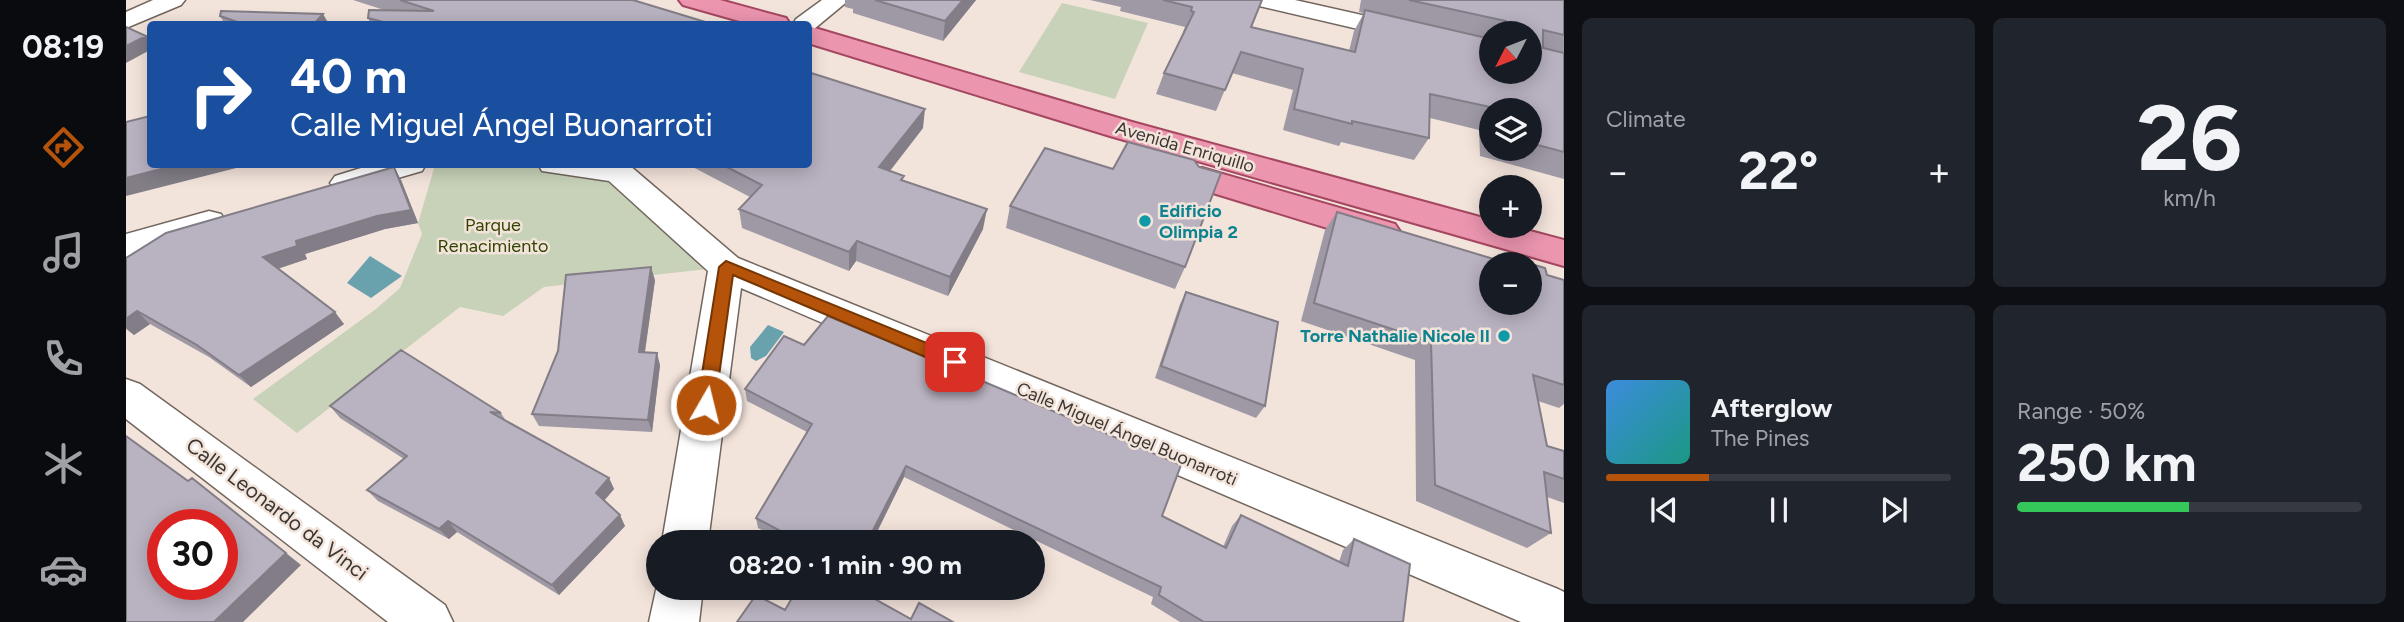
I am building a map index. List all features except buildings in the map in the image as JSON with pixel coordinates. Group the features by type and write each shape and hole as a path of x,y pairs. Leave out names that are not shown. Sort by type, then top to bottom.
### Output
{"main road":[{"path":"689,15 748,21"},
{"name":"Avenida Enriquillo","path":"812,35 1121,129 1564,253"},
{"name":"Avenida Enriquillo","path":"812,60 1411,242"},
{"path":"1542,282 1564,288"}],"street":[{"path":"128,18 173,0"},
{"path":"809,21 837,0"},
{"path":"1263,0 1479,49"},
{"path":"320,190 397,168"},
{"name":"Calle Miguel Ángel Buonarroti","path":"623,168 726,267 1541,606 1564,621"},
{"path":"126,246 243,213"},
{"path":"687,530 726,267"},
{"name":"Calle Leonardo da Vinci","path":"126,396 428,622"},
{"path":"674,622 677,600"}],"green space":[{"path":"1062,3 1148,23 1115,99 1019,72"},
{"name":"Parque Renacimiento","path":"434,168 565,168 618,172 726,267 544,287 503,316 460,307 297,433 253,399 376,309 400,288 422,234 418,223"}],"water":[{"path":"370,256 402,276 371,298 347,283"},
{"path":"768,325 784,332 766,356 756,361 751,358 750,347"}],"place":[{"name":"Edificio Olimpia 2","path":"1145,221"},
{"name":"Torre Nathalie Nicole II","path":"1504,336"}],"route":[{"path":"706,405 726,267 955,362"}]}
